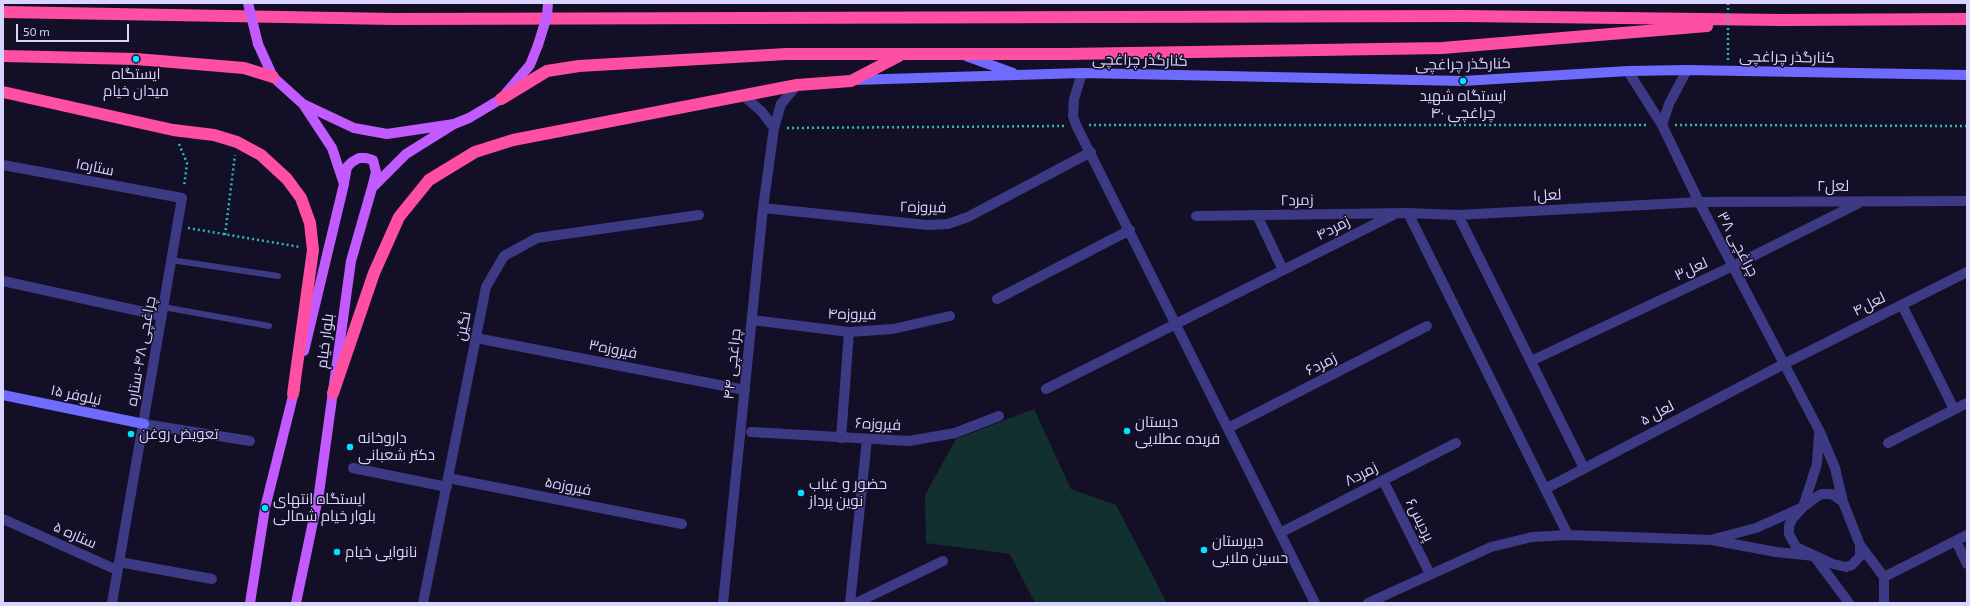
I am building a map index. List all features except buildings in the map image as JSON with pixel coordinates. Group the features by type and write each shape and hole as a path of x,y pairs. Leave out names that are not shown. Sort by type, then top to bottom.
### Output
{"highway":[{"path":"3,12 394,19 1463,16 1781,20 1967,19"},
{"path":"501,99 548,71 579,66 786,54 963,54 1442,48 1781,20"},
{"path":"333,393 374,273 400,217 429,180 475,152 513,140 797,85 851,80 902,54"},
{"path":"3,56 136,59 244,68 273,77"},
{"path":"3,92 173,130 214,135 237,142 261,155 286,179 301,198 310,224 313,250 293,394"}],"main road":[{"path":"248,3 258,44 273,77 303,104 332,148 344,184"},
{"path":"303,104 354,128 387,134 454,124 469,118 501,99 530,65 547,16 548,3"},
{"name":"کنارگذر چراغچی","path":"963,54 1018,75 1082,73 1463,81 1628,71 1687,70 1967,75"},
{"path":"851,80 1018,75"},
{"name":"بلوار خیام","path":"372,188 406,154 454,124"},
{"name":"بلوار خیام","path":"250,603 265,508 347,167 359,158 366,158 373,160 376,172 351,261 319,493 296,603"},
{"name":"نیلوفر ۱۵","path":"3,395 144,424"}],"street":[{"path":"1662,125 1669,104 1687,70"},
{"name":"چراغچی ۳۸","path":"1628,71 1662,125 1699,202 1820,432 1835,468 1843,502"},
{"path":"1082,73 1074,99 1073,116 1076,126 1091,152 1315,603"},
{"name":"چراغچی ۴۴","path":"722,603 763,208 774,128 782,104 797,85"},
{"path":"744,96 762,112 774,128"},
{"name":"فیروزه۲","path":"763,208 928,225 948,224 968,217 1091,152"},
{"name":"ستاره۱","path":"3,165 182,198"},
{"name":"چراغچی ۴۸-ستاره","path":"112,603 182,198"},
{"name":"لعل۳","path":"1531,361 1733,266 1862,201"},
{"name":"لعل۲","path":"1699,202 1967,201"},
{"name":"لعل۱","path":"1397,213 1458,215 1699,202"},
{"name":"زمرد۲","path":"1196,216 1397,213"},
{"name":"زمرد۴","path":"1046,389 1397,213"},
{"path":"1408,213 1568,535"},
{"name":"نگین","path":"423,603 486,287 504,256 537,238 699,215"},
{"path":"1256,215 1283,270"},
{"path":"1458,215 1584,468"},
{"path":"997,299 1130,230"},
{"name":"لعل۴","path":"1784,364 1967,272"},
{"path":"3,281 163,311"},
{"path":"1902,305 1954,410"},
{"name":"فیروزه۴","path":"752,320 849,332 894,329 950,316"},
{"name":"زمرد۶","path":"1228,428 1428,326"},
{"path":"841,438 849,332"},
{"name":"فیروزه۳","path":"476,338 744,390"},
{"name":"لعل ۵","path":"1544,489 1784,364"},
{"path":"1888,443 1967,403"},
{"name":"فیروزه۶","path":"751,432 909,441 955,433 1000,416"},
{"path":"144,424 250,441"},
{"path":"1712,540 1756,528 1803,507 1817,464 1820,432"},
{"path":"850,603 867,439"},
{"name":"زمرد۸","path":"1280,532 1456,443"},
{"name":"فیروزه۵","path":"354,468 447,482 682,524"},
{"name":"پردیس۶","path":"1383,480 1430,574"},
{"path":"1860,545 1860,556 1852,565 1839,567 1796,547 1789,534 1789,526 1792,519 1803,507 1818,496 1827,493 1836,495 1843,502 1860,545 1884,577 1884,603"},
{"name":"ستاره ۵","path":"3,519 118,566 212,579"},
{"path":"1368,603 1491,547 1532,537 1568,535 1712,540 1776,552 1814,556 1849,603"},
{"path":"1884,577 1967,535"},
{"path":"1956,541 1967,564"},
{"path":"856,603 943,560"}],"lane":[{"path":"172,260 278,276"},
{"path":"163,311 269,326"}],"path":[{"path":"1728,3 1728,60"},
{"path":"774,128 1662,125 1967,126"},
{"path":"173,130 187,163 182,198"},
{"path":"225,234 237,142"},
{"path":"178,227 313,250"}],"green space":[{"path":"1034,409 1071,489 1116,505 1167,603 1035,603 1010,554 926,543 925,495 956,439"}],"place":[{"name":"ایستگاه میدان خیام","path":"136,59"},
{"name":"ایستگاه شهید چراغچی ۴۰","path":"1463,81"},
{"name":"دبستان فریده عطلایی","path":"1127,431"},
{"name":"تعویض روغن","path":"131,434"},
{"name":"داروخانه دکتر شعبانی","path":"350,447"},
{"name":"حضور و غیاب نوین پرداز","path":"801,493"},
{"name":"ایستگاه انتهای بلوار خیام شمالی","path":"265,508"},
{"name":"دبیرستان حسین ملایی","path":"1204,550"},
{"name":"نانوایی خیام","path":"337,552"}]}
